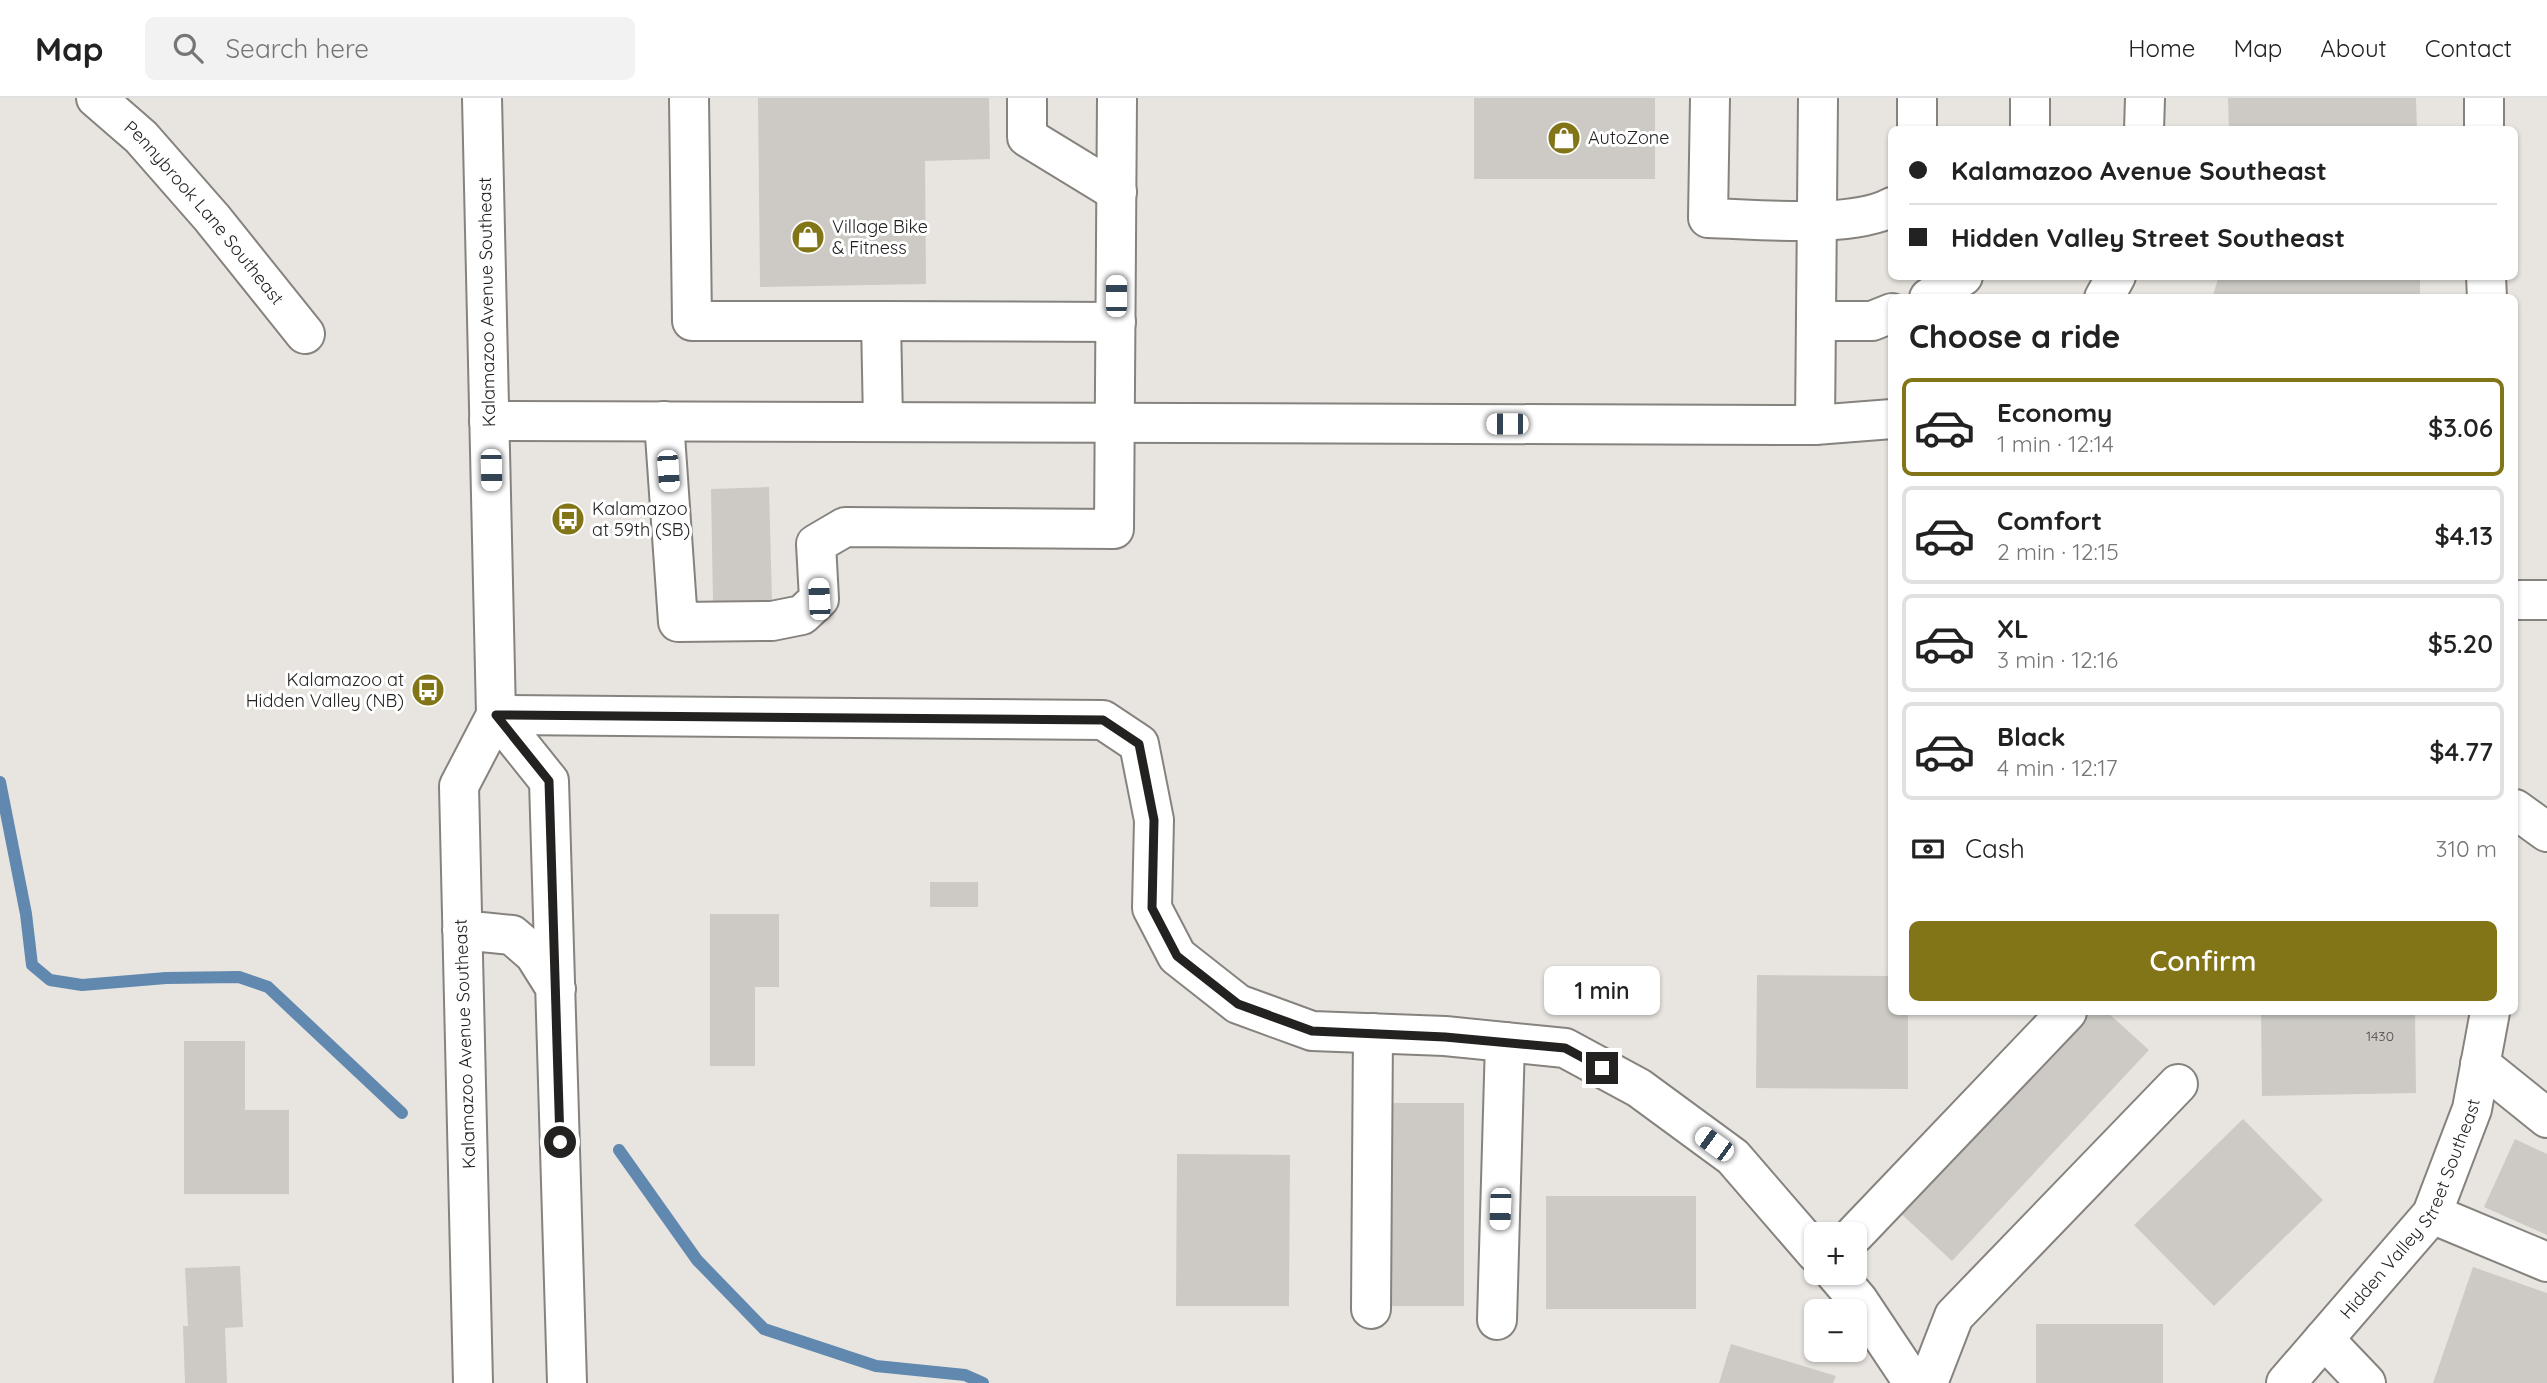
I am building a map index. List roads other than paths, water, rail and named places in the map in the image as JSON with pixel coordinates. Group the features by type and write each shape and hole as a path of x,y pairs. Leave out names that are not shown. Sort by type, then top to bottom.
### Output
{"street":[{"name":"Pennybrook Lane Southeast","path":"96,98 141,137 204,208 305,334"},
{"name":"Kalamazoo Avenue Southeast","path":"476,1377 459,786 496,715 482,98"},
{"path":"689,98 692,321 1116,322"},
{"path":"1027,98 1027,138 1116,192"},
{"path":"664,421 678,622 772,621 802,615 819,599 816,544 845,527 1114,529 1117,98"},
{"path":"1710,98 1709,218 1816,221 1879,214 1888,209"},
{"path":"1815,425 1818,98"},
{"path":"1917,98 1917,126"},
{"path":"2030,98 2030,126"},
{"path":"2144,126 2145,98"},
{"path":"2484,98 2484,126"},
{"path":"1935,294 1957,280"},
{"path":"1815,321 1872,320 1888,314"},
{"path":"881,320 883,421"},
{"path":"489,421 1815,425 1888,419"},
{"path":"2518,600 2547,600"},
{"path":"496,715 549,781 567,1383"},
{"path":"496,715 1103,720 1139,744 1154,820 1152,908 1177,956 1238,1004 1312,1031 1565,1048 1639,1088 1733,1157 1804,1239"},
{"path":"2518,811 2547,832"},
{"path":"462,930 512,935 534,954 555,989"},
{"path":"1866,1222 2064,1015"},
{"name":"Hidden Valley Street Southeast","path":"2286,1383 2432,1214 2472,1109 2489,1015"},
{"path":"1371,1309 1373,1033"},
{"path":"1497,1320 1505,1042"},
{"path":"2480,1064 2547,1118"},
{"path":"1928,1383 1954,1316 2178,1084"},
{"path":"2432,1214 2547,1262"},
{"path":"1845,1285 1908,1375 1921,1383"},
{"path":"2324,1339 2366,1383"}],"waterway":[{"path":"0,782 26,914 32,965 50,980 82,985 166,978 239,977 268,987 402,1113"},
{"path":"619,1150 697,1260 764,1329 876,1366 965,1375 983,1383"}],"place":[{"name":"AutoZone","path":"1564,138"},
{"name":"Village Bike & Fitness","path":"808,237"},
{"name":"Kalamazoo at 59th (SB)","path":"568,519"},
{"name":"Kalamazoo at Hidden Valley (NB)","path":"428,690"}]}
